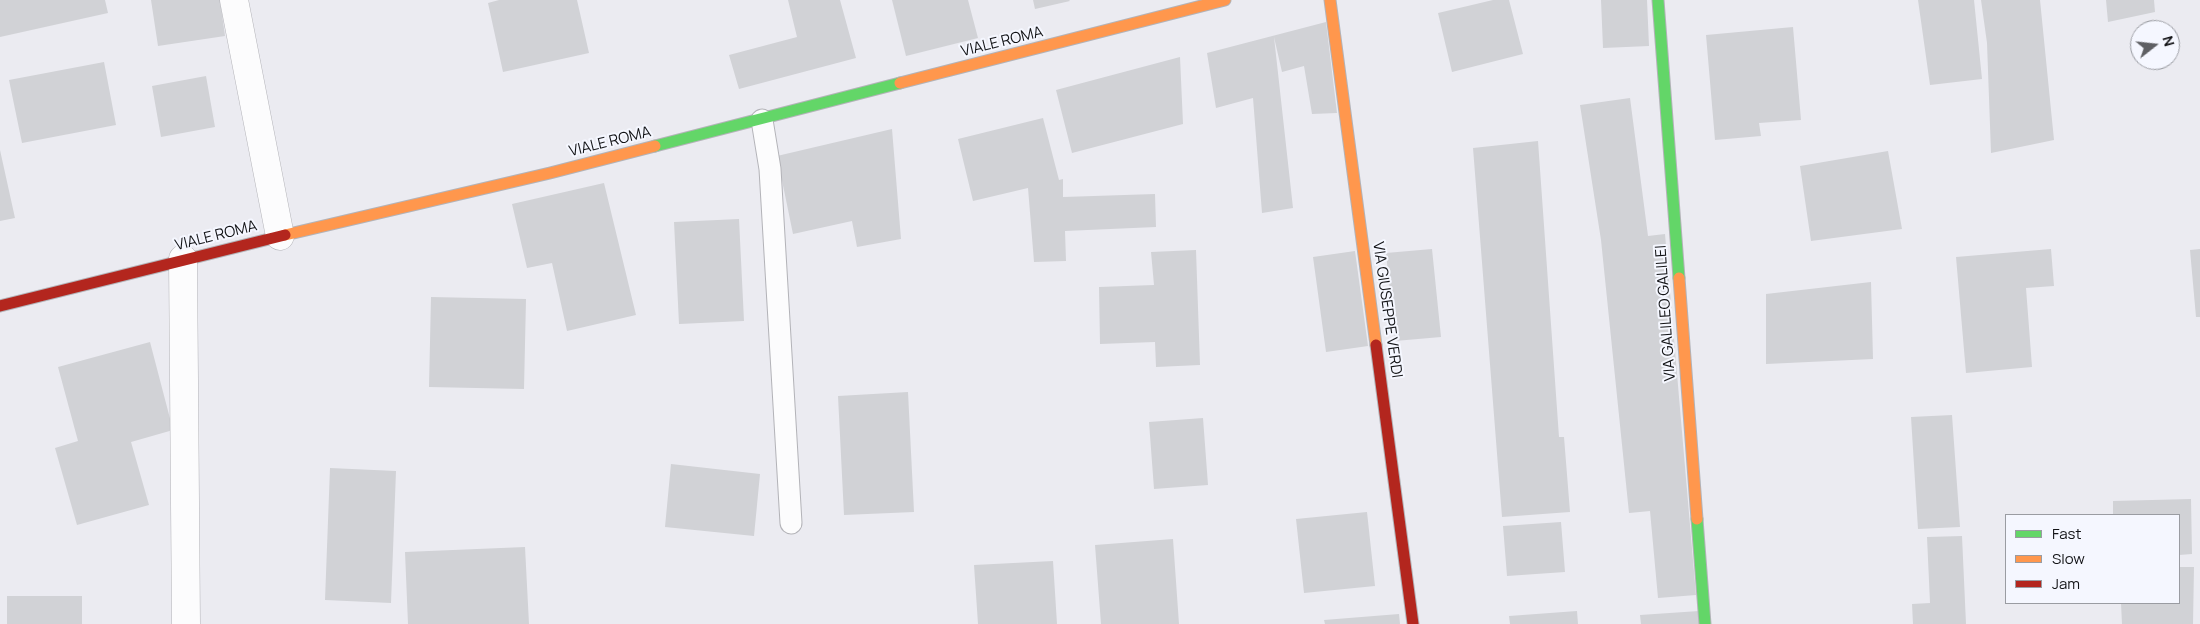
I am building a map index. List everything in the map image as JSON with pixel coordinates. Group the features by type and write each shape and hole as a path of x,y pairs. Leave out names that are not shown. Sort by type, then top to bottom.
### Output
{"street":[{"path":"234,0 280,236"},
{"name":"VIALE ROMA","path":"0,306 280,236 550,173 1225,0"},
{"name":"VIA GIUSEPPE VERDI","path":"1330,0 1413,624"},
{"name":"VIA GALILEO GALILEI","path":"1658,0 1705,624"},
{"path":"183,260 186,624"}],"lane":[{"path":"762,120 770,169 791,522"}],"building":[{"path":"0,0 105,0 108,13 0,37"},
{"path":"151,0 220,0 225,36 158,46"},
{"path":"499,0 577,0 589,53 503,72 488,3"},
{"path":"788,0 840,0 856,58 739,89 729,55 797,37"},
{"path":"892,0 968,0 978,38 906,56"},
{"path":"1033,0 1069,0 1070,1 1035,9"},
{"path":"1493,0 1509,0 1523,54 1452,72 1438,13"},
{"path":"1601,0 1647,0 1649,46 1603,48"},
{"path":"1918,0 1974,0 1982,79 1930,85"},
{"path":"1981,0 2040,0 2054,140 1991,153 1987,43"},
{"path":"2106,0 2154,0 2155,12 2108,22"},
{"path":"1326,22 1337,113 1312,114 1304,66 1282,72 1274,37 1293,208 1262,213 1253,98 1216,108 1207,53"},
{"path":"1793,27 1801,120 1759,123 1761,136 1715,140 1706,35"},
{"path":"1180,57 1183,124 1072,153 1056,90"},
{"path":"104,62 116,125 22,143 9,80"},
{"path":"206,76 215,127 161,137 152,86"},
{"path":"1630,98 1648,236 1665,234 1696,595 1658,598 1650,511 1629,513 1601,240 1580,105"},
{"path":"1043,118 1059,180 1063,179 1063,197 1155,194 1156,227 1065,231 1066,261 1034,262 1028,188 973,201 958,139"},
{"path":"892,129 901,239 857,247 852,221 793,234 777,156"},
{"path":"1538,141 1559,437 1564,437 1570,512 1502,517 1473,148"},
{"path":"0,150 15,218 0,221"},
{"path":"1888,151 1902,229 1811,241 1800,166"},
{"path":"604,183 636,315 567,331 552,263 527,268 512,204"},
{"path":"739,219 744,321 679,324 674,222"},
{"path":"1432,249 1441,337 1395,341 1386,253"},
{"path":"2051,249 2054,286 2026,288 2032,367 1966,373 1956,257"},
{"path":"2200,249 2200,317 2196,317 2190,250"},
{"path":"1196,250 1200,365 1156,367 1155,342 1100,344 1099,287 1154,285 1151,252"},
{"path":"1355,251 1368,346 1326,352 1313,257"},
{"path":"1871,282 1873,359 1766,364 1766,294"},
{"path":"431,297 526,299 524,389 429,387"},
{"path":"150,342 173,430 131,442 149,505 77,525 55,448 78,441 58,367"},
{"path":"908,392 914,512 844,515 838,396"},
{"path":"1952,415 1960,527 1918,529 1911,417"},
{"path":"1203,418 1208,485 1154,489 1149,422"},
{"path":"671,464 760,474 754,536 665,527"},
{"path":"330,468 396,471 391,603 325,600"},
{"path":"2191,499 2192,554 2180,555 2180,514 2113,514 2113,501"},
{"path":"1367,512 1375,586 1304,593 1296,519"},
{"path":"1561,522 1565,572 1507,576 1503,526"},
{"path":"1962,536 1966,624 1913,624 1912,604 1930,603 1927,537"},
{"path":"1173,539 1179,624 1101,624 1095,545"},
{"path":"525,547 529,624 408,624 405,552"},
{"path":"1053,561 1057,624 978,624 974,565"},
{"path":"2180,567 2194,567 2193,624 2122,624 2121,604 2180,604"},
{"path":"7,596 82,596 82,624 7,624"},
{"path":"1577,611 1578,624 1510,624 1509,616"},
{"path":"1699,611 1700,624 1641,624 1640,615"},
{"path":"1399,614 1400,624 1325,624 1324,620"}],"traffic: fast":[{"path":"1658,0 1679,278"},
{"path":"655,146 900,83"},
{"path":"1697,519 1705,624"}],"traffic: slow":[{"path":"900,83 1225,0"},
{"path":"1330,0 1376,345"},
{"path":"285,235 550,173 655,146"},
{"path":"1679,278 1697,519"}],"traffic: jam":[{"path":"0,306 285,235"},
{"path":"1376,345 1413,624"}]}
